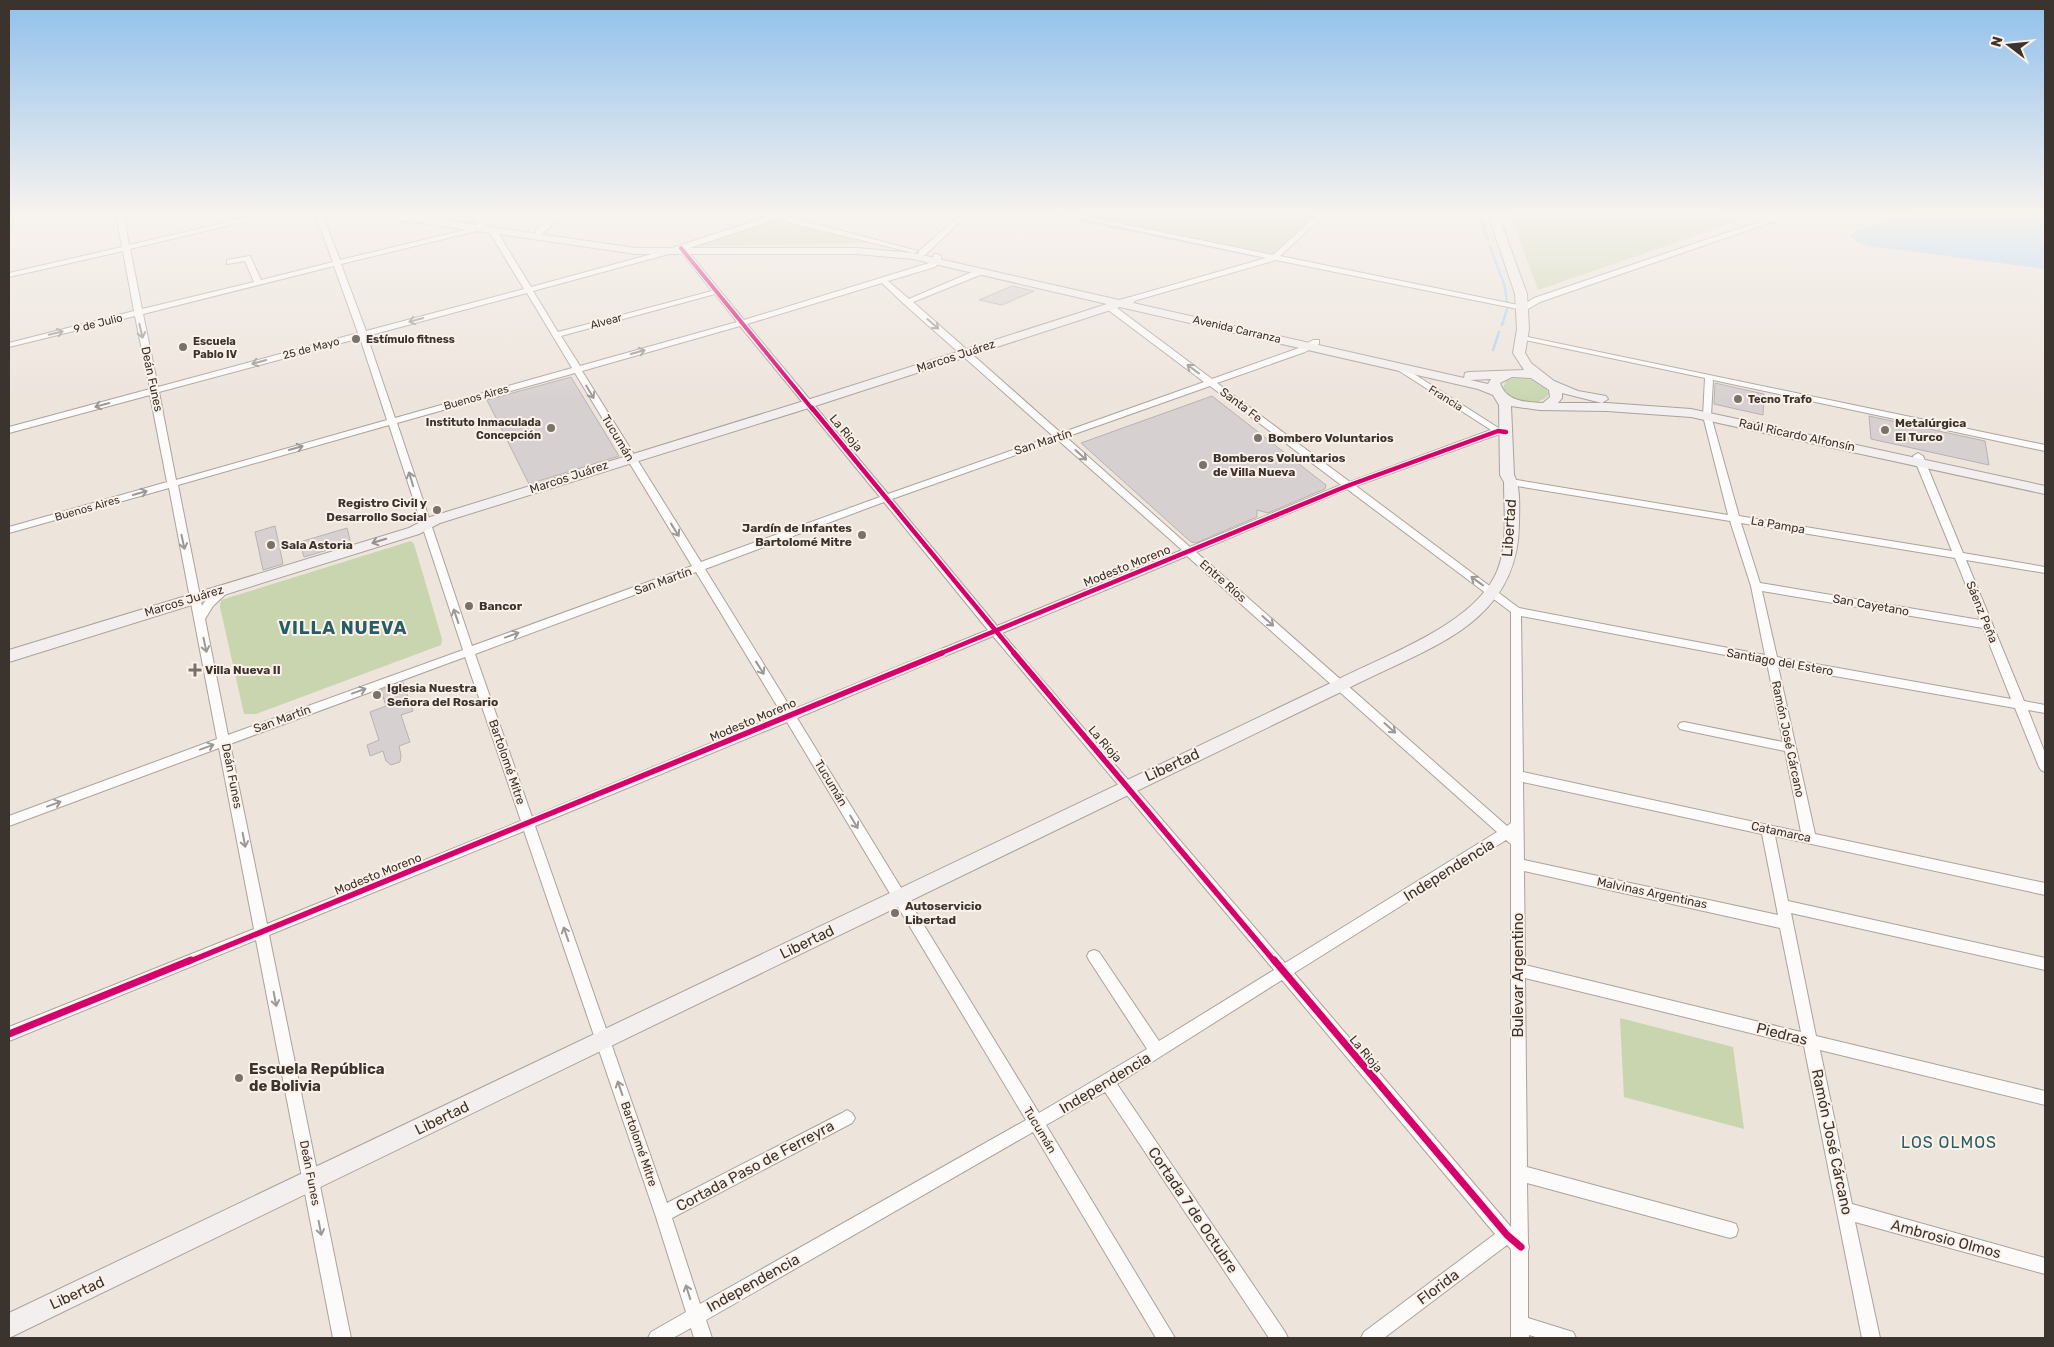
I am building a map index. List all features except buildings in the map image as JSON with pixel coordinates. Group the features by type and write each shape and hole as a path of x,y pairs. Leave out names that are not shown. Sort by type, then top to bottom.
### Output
{"main road":[{"name":"Avenida Carranza","path":"1007,277 1121,303 1470,376 1526,374 1546,381"},
{"name":"Avenida Carranza","path":"1014,277 1121,303"},
{"path":"1516,277 1522,308 1519,353 1526,365 1555,389 1557,396 1554,401 1543,407"},
{"name":"Marcos Juárez","path":"9,656 414,531 435,520 808,404 1121,303"},
{"path":"1498,393 1494,383 1504,375 1522,308"},
{"name":"Avenida Carranza","path":"1313,344 1394,366 1482,386 1517,404 1543,407"},
{"name":"Raúl Ricardo Alfonsín","path":"1546,381 1582,396 1707,414 2045,485"},
{"name":"Libertad","path":"9,1326 1341,685 1454,628 1473,614 1492,592 1505,570 1509,550 1511,482 1508,475 1502,431 1505,405 1498,393"},
{"name":"Raúl Ricardo Alfonsín","path":"1543,407 1638,409 1707,414"},
{"name":"Libertad","path":"1511,482 1515,476 1515,420 1522,411 1543,407"},
{"name":"Raúl Ricardo Alfonsín","path":"1919,459 2045,490"}],"street":[{"name":"Deán Funes","path":"131,277 155,390 171,484 225,741 342,1338"},
{"path":"256,277 258,282"},
{"name":"9 de Julio","path":"9,345 280,277"},
{"name":"Bartolomé Mitre","path":"343,277 468,651 663,1214 703,1338"},
{"name":"Tucumán","path":"519,277 790,715 1166,1338"},
{"name":"25 de Mayo","path":"9,430 577,277"},
{"name":"La Rioja","path":"703,277 994,630 1507,1235 1521,1247"},
{"name":"Buenos Aires","path":"9,530 741,323 893,277"},
{"path":"907,302 970,277"},
{"path":"1121,303 1210,277"},
{"path":"1368,277 1522,308 1537,300 1605,277"},
{"name":"Entre Ríos","path":"883,280 1341,685 1514,834"},
{"name":"Alvear","path":"556,335 715,292"},
{"name":"Santa Fe","path":"1121,303 1211,382 1347,486 1516,611"},
{"path":"1521,337 2045,448"},
{"name":"San Martín","path":"9,820 886,498 1313,344"},
{"name":"Francia","path":"1394,366 1502,431"},
{"name":"Ramón José Cárcano","path":"1709,377 1707,414 1734,517 1756,586 1770,660 1791,748 1809,838"},
{"name":"Modesto Moreno","path":"9,1034 528,824 994,630 1190,552 1347,486 1502,431"},
{"name":"Sáenz Peña","path":"1919,459 2045,767"},
{"name":"La Pampa","path":"1511,482 1734,517 2045,570"},
{"path":"200,620 205,608 214,598 236,585"},
{"name":"San Cayetano","path":"1756,586 1987,625"},
{"name":"Santiago del Estero","path":"1516,611 1770,660 2045,709"},
{"name":"Bulevar Argentino","path":"1516,611 1517,776 1514,834 1518,864 1520,1331"},
{"path":"1684,726 1791,748"},
{"name":"Catamarca","path":"1517,776 2045,889"},
{"name":"Ramón José Cárcano","path":"1767,829 1871,1338"},
{"name":"Independencia","path":"657,1338 1036,1124 1514,834"},
{"name":"Malvinas Argentinas","path":"1518,864 1786,923"},
{"path":"1784,906 2045,964"},
{"path":"1094,956 1157,1051"},
{"name":"Piedras","path":"1518,970 2045,1098"},
{"name":"Cortada 7 de Octubre","path":"1107,1082 1279,1338"},
{"name":"Cortada Paso de Ferreyra","path":"663,1214 847,1118"},
{"path":"1520,1173 1730,1230"},
{"name":"Ambrosio Olmos","path":"1846,1211 2045,1266"},
{"name":"Florida","path":"1370,1338 1507,1235"},
{"path":"1520,1331 1567,1338"}],"green space":[{"path":"1533,277 1576,277 1538,290"},
{"path":"1511,379 1533,380 1543,385 1549,394 1538,402 1532,403 1518,400 1503,388 1506,381"},
{"path":"411,541 414,544 442,639 441,645 256,714 244,714 220,607 221,600"},
{"path":"1620,1018 1733,1047 1744,1129 1624,1097"}],"waterway":[{"path":"1501,277 1507,302"},
{"path":"1502,325 1507,309"},
{"path":"1493,350 1499,332"}],"cycle path":[{"path":"705,277 994,630 1507,1235 1521,1247"},
{"path":"9,1034 528,824 1347,486 1498,431 1506,432"}],"place":[{"name":"Estímulo fitness","path":"356,339"},
{"name":"Escuela Pablo IV","path":"183,347"},
{"name":"Tecno Trafo","path":"1738,399"},
{"name":"Instituto Inmaculada Concepción","path":"551,428"},
{"name":"Metalúrgica El Turco","path":"1885,430"},
{"name":"Bombero Voluntarios","path":"1258,438"},
{"name":"Bomberos Voluntarios de Villa Nueva","path":"1203,465"},
{"name":"Registro Civil y Desarrollo Social","path":"437,510"},
{"name":"Jardín de Infantes Bartolomé Mitre","path":"862,535"},
{"name":"Sala Astoria","path":"271,545"},
{"name":"Bancor","path":"469,606"},
{"name":"Villa Nueva II","path":"195,670"},
{"name":"Iglesia Nuestra Señora del Rosario","path":"377,695"},
{"name":"Autoservicio Libertad","path":"895,913"},
{"name":"Escuela República de Bolivia","path":"239,1078"}],"district":[{"name":"VILLA NUEVA","path":"343,628"},
{"name":"LOS OLMOS","path":"1949,1142"}]}
